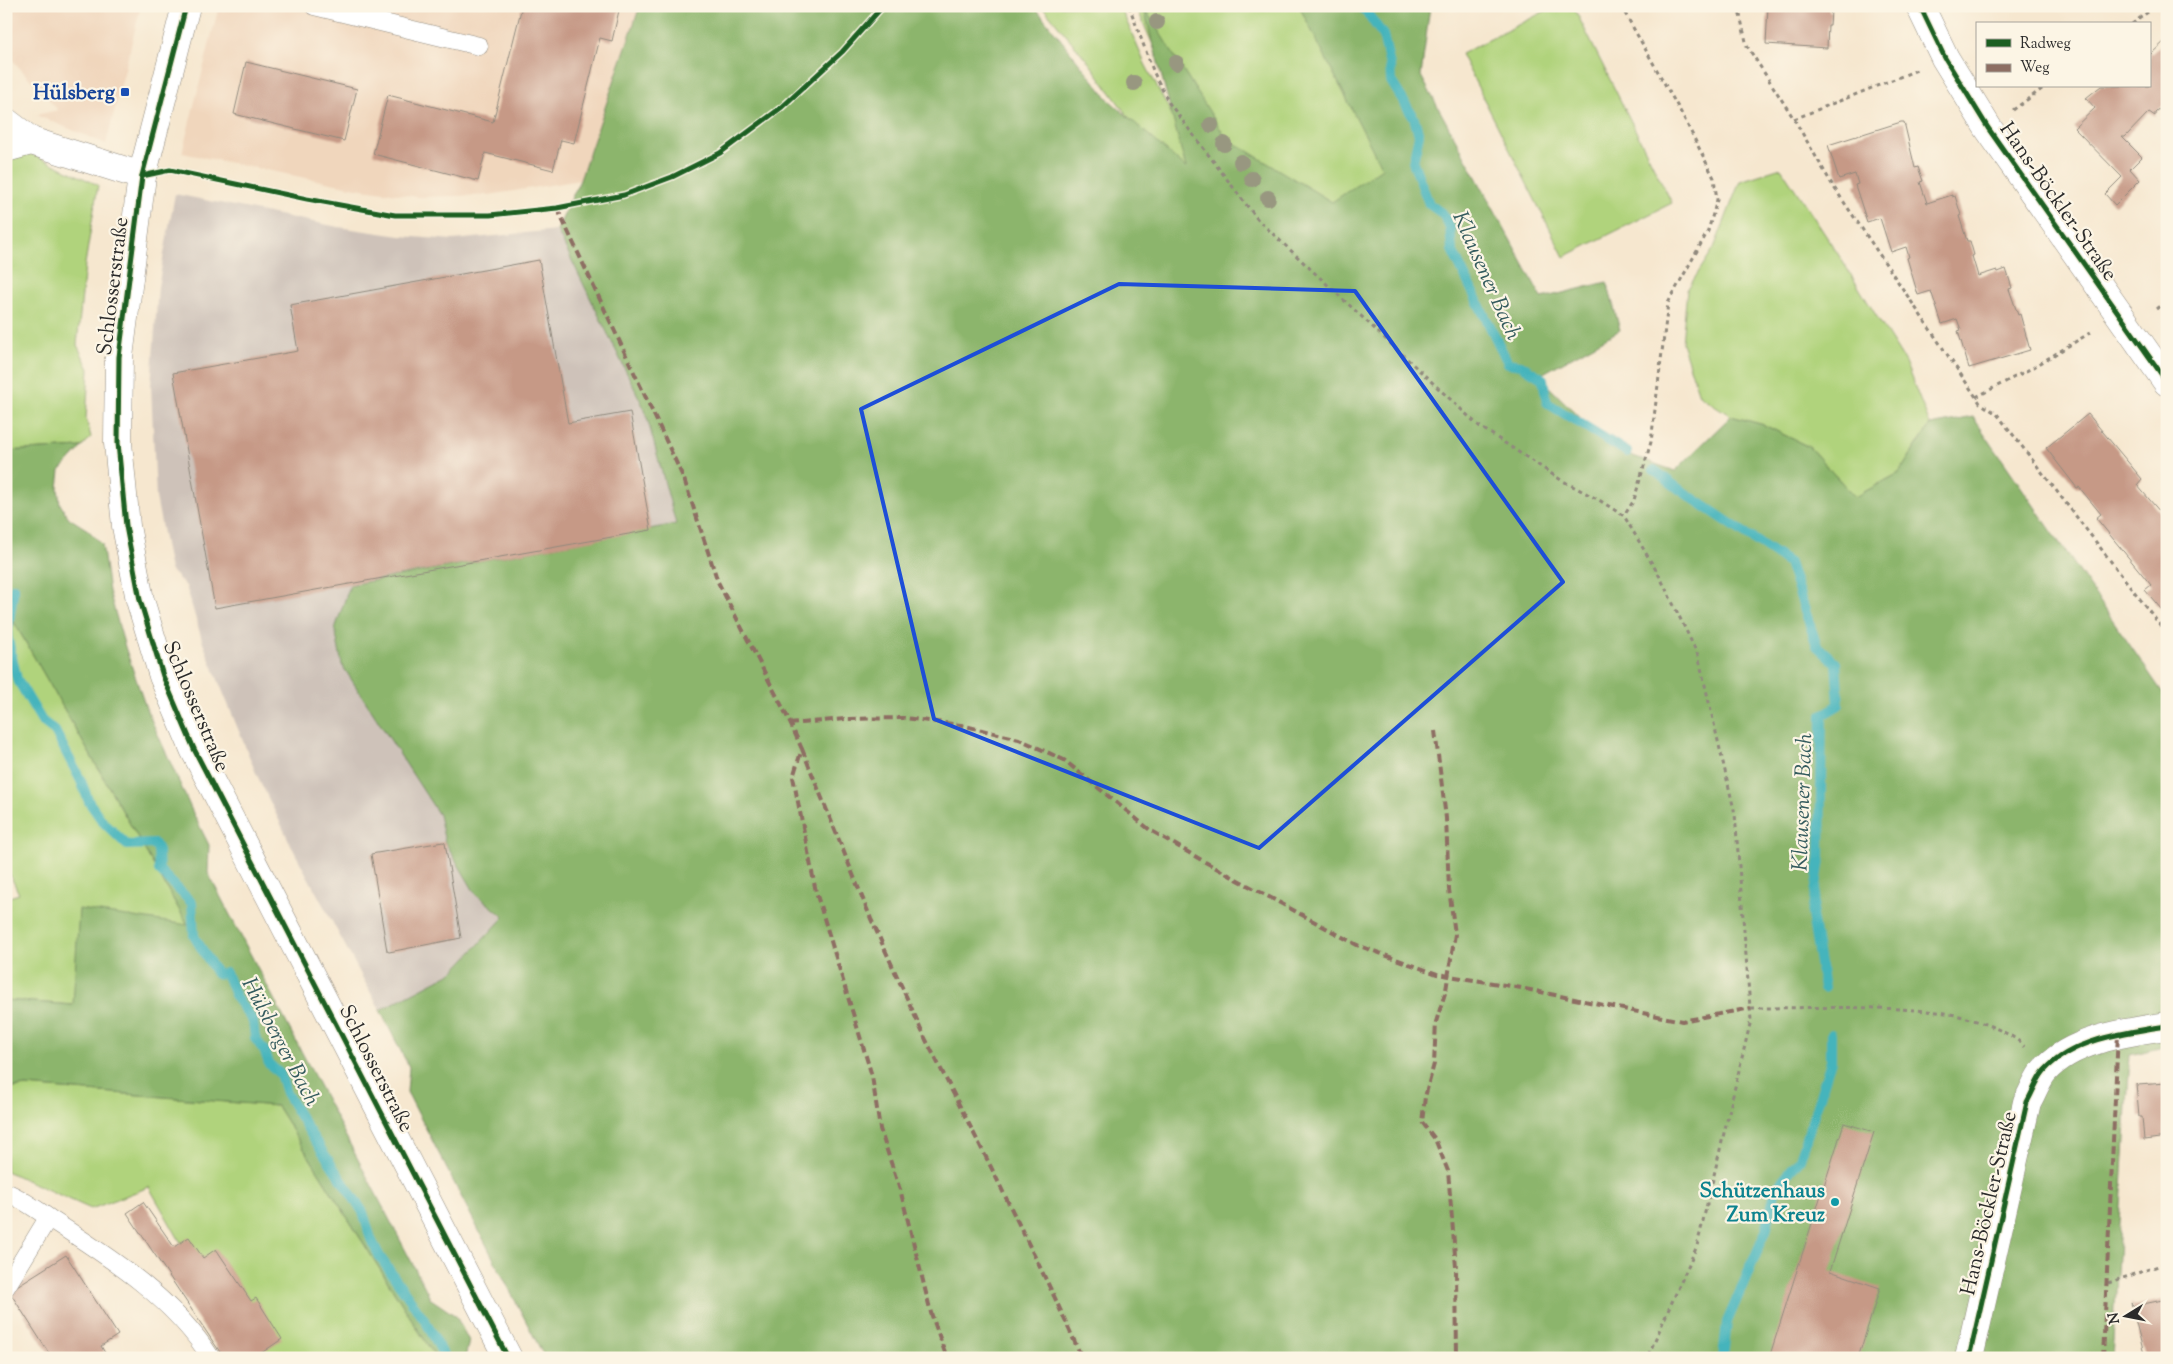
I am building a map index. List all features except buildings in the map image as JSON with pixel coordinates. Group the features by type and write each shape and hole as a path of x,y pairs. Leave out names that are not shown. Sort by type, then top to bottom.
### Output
{"street":[{"name":"Schlosserstraße","path":"186,6 142,176 119,357 118,443 126,526 140,600 160,667 194,749 508,1358"},
{"name":"Hans-Böckler-Straße","path":"1920,6 1945,58 1988,128 2167,382"},
{"path":"6,122 19,145 142,176"},
{"name":"Hans-Böckler-Straße","path":"1969,1358 2027,1102 2044,1071 2069,1051 2118,1033 2167,1026"}],"lane":[{"path":"314,6 479,46"},
{"path":"6,1192 88,1244 152,1290 200,1341 211,1358"},
{"path":"6,1287 48,1218"}],"path":[{"path":"142,176 170,170 307,199 395,215 490,215 557,208 624,195 672,177 720,153 782,107 842,52 883,6"},
{"path":"1129,6 1154,73 1169,103 1258,220 1479,426 1561,480 1624,516 1660,577 1698,655 1735,814 1751,1020 1697,1246 1647,1358"},
{"path":"1622,6 1714,178 1717,200 1708,231 1668,303 1651,442 1634,500 1624,516"},
{"path":"1738,6 1746,46 1794,119 1833,186 1976,397 1997,414 2167,634"},
{"path":"2135,22 2156,6"},
{"path":"1794,119 1920,69"},
{"path":"2030,97 2043,88"},
{"path":"1976,397 2030,369 2094,330"},
{"path":"1750,1008 1852,1008 1947,1014 1992,1027 2020,1042 2044,1071"},
{"path":"2108,1283 2167,1263"}],"highlighted area":[{"path":"1119,284 1355,291 1563,582 1259,848 934,719 861,409"}],"shaded area":[{"path":"6,6 141,6 106,144 36,115 58,110 6,53"},
{"path":"219,6 640,6 580,180 489,195 419,197 356,188 182,153"},
{"path":"175,194 338,227 400,236 453,240 557,230 645,410 676,524 351,585 439,815 445,843 475,893 504,918 453,972 380,1010 295,853 256,773 203,643 186,586 170,570 156,497 151,386 158,287"}],"green space":[{"path":"640,6 1034,6 1109,100 1186,168 1143,6 1226,138 1332,202 1382,168 1299,6 1430,6 1421,76 1542,298 1607,282 1620,330 1538,376 1611,448 1675,471 1731,416 1764,425 1809,447 1855,497 1899,473 1930,425 1973,417 2167,699 2167,1046 2130,1055 2112,1358 545,1358 407,1092 409,1067 380,1010 453,972 504,917 475,893 445,842 439,815 342,665 335,629 350,585 676,524 645,410 557,230 580,180"},
{"path":"1042,6 1120,6 1145,64 1179,128 1246,217 1162,150 1130,119 1090,64"},
{"path":"1136,6 1349,6 1404,149 1335,281 1165,73"},
{"path":"1555,6 1573,6 1672,203 1564,257 1461,54"},
{"path":"28,152 98,185 85,264 77,345 89,369 86,419 91,437 82,447 6,451 6,159"},
{"path":"1781,168 1838,254 1905,362 1930,425 1899,473 1855,497 1809,447 1764,425 1731,416 1699,395 1682,343 1687,290 1714,248 1740,181"},
{"path":"82,447 60,471 58,488 60,504 69,518 88,530 102,544 109,591 125,647 146,708 209,845 208,873 431,1299 456,1316 469,1341 465,1358 436,1358 277,1106 26,1086 6,1089 6,1000 73,1005 79,909 188,925 6,608 6,451"},
{"path":"6,608 188,925 73,1005 6,1000 6,898 19,894 6,866"},
{"path":"26,1086 277,1106 436,1358 247,1358 149,1187 91,1209 6,1171 6,1089"}],"waterway":[{"name":"Klausener Bach","path":"1362,6 1383,35 1390,65 1391,81 1414,118 1419,135 1413,162 1429,204 1443,214 1450,228 1452,250 1508,363 1521,365 1543,379 1547,403 1627,452"},
{"name":"Klausener Bach","path":"1654,470 1789,563 1817,646 1836,663 1839,705 1822,715 1820,859 1812,915 1824,988"},
{"name":"Hülsberger Bach","path":"14,588 7,635 17,679 42,721 55,731 81,781 89,802 103,822 127,845 155,844 158,850 159,870 192,903 194,936 217,974 226,973 236,998 253,1021 255,1038 265,1052 269,1064 280,1074 286,1093 363,1212 371,1239 380,1257 426,1322 445,1358"},
{"name":"Klausener Bach","path":"1723,1358 1727,1322 1766,1231 1776,1188 1800,1159 1831,1061 1831,1034"}],"marked path":[{"path":"557,208 684,479 718,582 802,749 793,777 816,892 872,1076 880,1129 901,1193 931,1313 947,1358"},
{"path":"789,724 845,719 904,718 961,725 1019,739 1064,760 1150,830 1205,862 1357,945 1437,974 1511,986 1682,1021 1751,1008"},
{"path":"1435,731 1446,818 1449,889 1455,934 1446,990 1436,1022 1434,1064 1425,1097 1422,1122 1435,1139 1448,1171 1456,1267 1457,1358"},
{"path":"802,749 871,919 926,1040 989,1163 1082,1358"},
{"path":"2103,1358 2118,1033"}],"cycle path":[{"path":"186,6 142,176 119,357 118,443 126,526 140,600 163,676 194,749 508,1358"},
{"path":"142,176 170,170 307,199 395,215 490,215 557,208 624,195 672,177 720,153 782,107 842,52 883,6"},
{"path":"1920,6 1945,58 1988,128 2167,382"},
{"path":"1969,1358 2027,1102 2039,1078 2056,1060 2069,1051 2085,1044 2118,1034 2167,1026"}],"place":[{"name":"Hülsberg","path":"125,92"},
{"name":"Schützenhaus Zum Kreuz","path":"1835,1202"}]}
